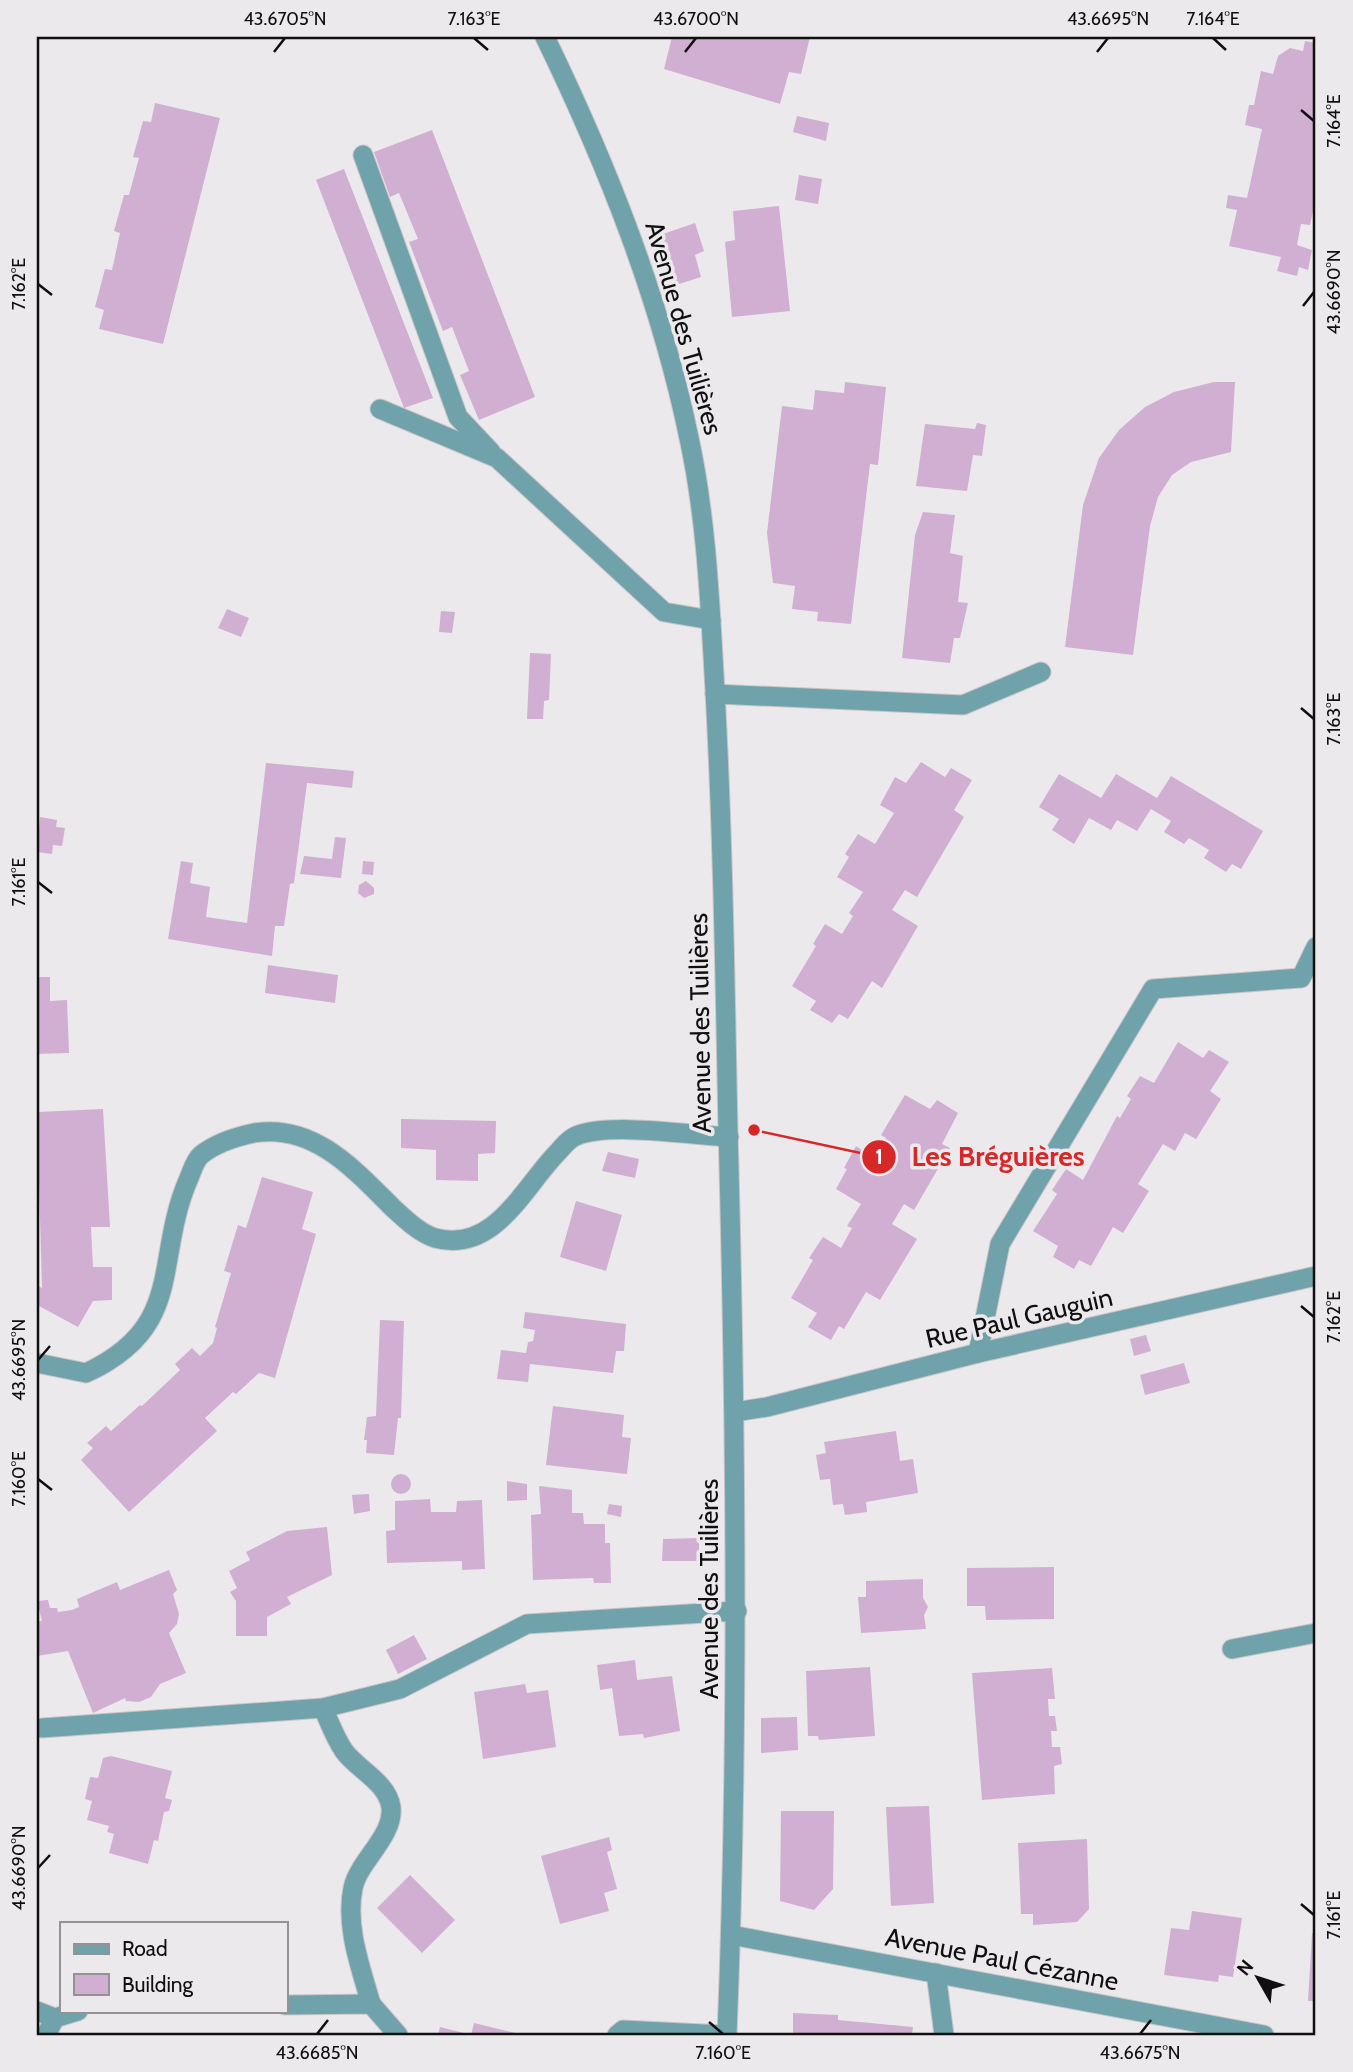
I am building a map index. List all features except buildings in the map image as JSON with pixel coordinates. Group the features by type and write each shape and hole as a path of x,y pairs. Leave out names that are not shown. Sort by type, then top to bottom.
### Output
{"street":[{"name":"Avenue des Tuilières","path":"545,37 593,136 672,364 690,441 704,523 721,793 735,1412 737,1611 731,1935 726,2035"},
{"path":"363,155 458,417 497,458 664,612 711,620"},
{"path":"380,409 497,458"},
{"path":"715,694 963,705 1041,672"},
{"path":"978,1353 1000,1244 1153,989 1301,978 1316,947"},
{"path":"37,1363 86,1373 130,1348 151,1319 165,1285 182,1194 198,1156 231,1138 268,1131 308,1137 345,1160 408,1222 435,1238 471,1239 498,1224 572,1137 594,1129 729,1137"},
{"name":"Rue Paul Gauguin","path":"735,1412 767,1407 978,1353 1316,1276"},
{"path":"42,1727 323,1708 400,1689 527,1624 737,1611"},
{"path":"1232,1649 1316,1633"},
{"path":"323,1708 344,1751 386,1792 391,1808 389,1825 365,1862 353,1888 353,1938 371,2004 398,2035"},
{"name":"Avenue Paul Cézanne","path":"731,1935 1264,2035"},
{"path":"936,1973 944,2035"},
{"path":"287,2005 371,2004"},
{"path":"37,2011 51,2027 76,2012"},
{"path":"617,2035 623,2031 726,2035"}],"place":[{"name":"Les Bréguières","path":"754,1130"}]}
